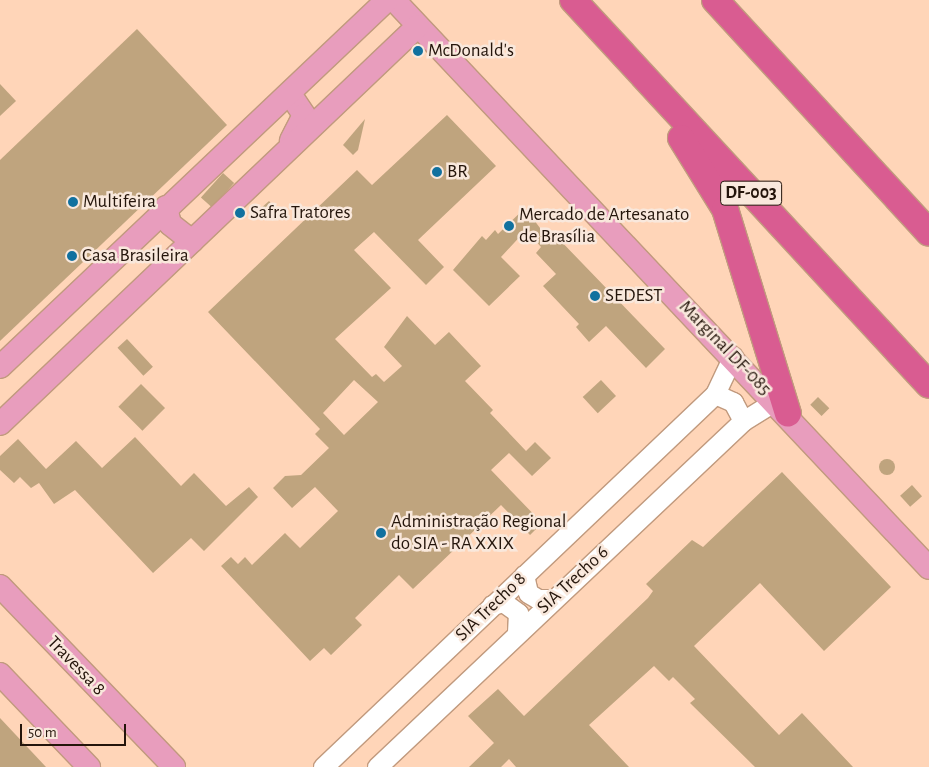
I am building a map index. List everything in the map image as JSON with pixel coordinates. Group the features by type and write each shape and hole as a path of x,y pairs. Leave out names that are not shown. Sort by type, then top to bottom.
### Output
{"highway":[{"name":"DF-003","path":"573,0 929,385"},
{"path":"573,0 715,187 782,407"},
{"path":"715,0 929,233"}],"main road":[{"path":"0,367 387,0"},
{"name":"Marginal DF-085","path":"394,0 782,407 929,568"},
{"path":"0,424 418,26"},
{"path":"280,159 304,115 290,94"},
{"path":"166,208 170,224 192,241"},
{"name":"Travessa 8","path":"0,586 174,767"},
{"path":"0,674 89,767"}],"street":[{"name":"SIA Trecho 8","path":"323,767 715,394 733,356"},
{"path":"715,394 733,402 743,420"},
{"name":"SIA Trecho 6","path":"377,767 553,598 743,420 782,407"},
{"path":"524,575 528,593 538,599 553,598"},
{"path":"492,605 503,602 518,613 517,633"}],"building":[{"name":"Multifeira","path":"137,29 227,125 0,341 0,160"},
{"path":"0,84 16,101 0,116"},
{"path":"447,115 496,166 418,240 444,267 426,285 374,232 354,250 391,288 335,339 372,377 376,374 384,382 402,366 384,347 407,316 435,345 449,332 481,366 465,381 493,410 490,413 526,451 535,442 551,458 532,476 509,453 491,470 542,523 530,535 501,505 413,589 399,575 355,618 362,625 331,655 324,648 310,661 221,566 231,557 238,564 245,557 252,565 285,533 300,548 338,511 315,487 292,508 273,488 285,476 301,475 329,448 315,434 320,429 208,312 357,170 372,185","holes":["354,380 378,402 344,435 323,413"]},
{"path":"365,119 358,150 353,155 343,145"},
{"path":"223,173 234,183 212,208 201,198"},
{"path":"269,201 277,210 269,217 261,208"},
{"path":"525,208 549,240 555,235 665,349 646,368 606,326 589,342 576,327 579,324 543,286 556,274 536,253 541,247 526,230 501,257 520,276 489,306 453,270 482,236 486,240 495,230 498,234"},
{"path":"127,339 153,367 143,376 117,348"},
{"path":"601,380 616,396 598,413 583,397"},
{"path":"141,384 165,408 142,431 118,407"},
{"path":"818,397 829,408 822,416 810,405"},
{"path":"135,437 181,486 194,473 226,506 249,487 258,497 204,551 191,538 153,573 75,490 54,504 39,483 31,488 20,477 14,483 0,470 0,456 18,439 46,469 76,441 102,468"},
{"path":"884,459 890,459 895,464 893,473 884,475 879,470 879,464"},
{"path":"782,472 891,587 824,651 760,583 694,646 779,735 802,713 853,767 755,767 690,703 695,699 673,677 669,681 654,666 589,725 629,767 516,767 509,759 501,767 469,767 494,743 468,716 498,689 524,716 648,598 653,591 646,584 692,540 703,547"},
{"path":"912,485 922,496 910,507 900,496"},
{"path":"0,718 46,767 0,767"}],"place":[{"name":"McDonald's","path":"418,51"},
{"name":"BR","path":"437,172"},
{"name":"Multifeira","path":"73,202"},
{"name":"Safra Tratores","path":"240,213"},
{"name":"Mercado de Artesanato de Brasília","path":"509,226"},
{"name":"Casa Brasileira","path":"72,256"},
{"name":"SEDEST","path":"595,296"},
{"name":"Administração Regional do SIA - RA XXIX","path":"381,533"}]}
